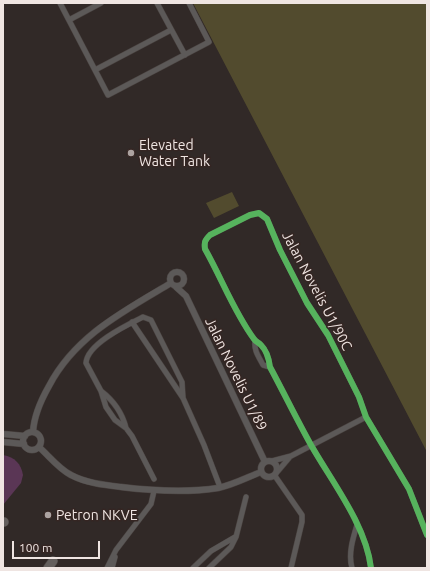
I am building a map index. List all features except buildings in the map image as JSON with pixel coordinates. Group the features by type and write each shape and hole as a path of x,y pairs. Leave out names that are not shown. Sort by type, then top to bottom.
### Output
{"street":[{"path":"60,3 108,95 208,42 189,3"},
{"path":"69,20 101,3"},
{"path":"158,3 185,55"},
{"path":"95,70 171,30"},
{"name":"Jalan Novelis U1/90C","path":"255,342 205,249 204,243 210,235 250,215 259,213 267,219 283,256 307,303 328,335 359,397 366,417 409,490 427,535"},
{"path":"33,432 34,422 41,400 56,372 70,354 86,338 117,315 174,285 181,286 184,283 184,276 178,272 171,276 174,285"},
{"name":"Jalan Novelis U1/89","path":"184,283 186,296 265,462"},
{"name":"Jalan Novelis U1/89","path":"174,285 186,296"},
{"path":"126,428 115,420 106,407 101,391 86,363 86,358 88,354 106,338 132,322 143,317 151,320 182,382 183,398"},
{"path":"132,322 183,398 204,445 220,487"},
{"path":"270,367 263,365 254,348 255,342 260,343 264,348 270,359 270,367 312,446 354,516 369,554 371,568"},
{"path":"167,373 171,373 175,369"},
{"path":"101,391 111,398 123,416 126,428 143,456 154,479"},
{"path":"261,472 262,465 265,462 282,460 292,456 366,417"},
{"path":"33,432 40,436 41,441 39,447 32,450 27,448 23,440 25,436 28,433 33,432"},
{"path":"3,434 25,436"},
{"path":"3,442 24,444"},
{"path":"39,447 70,475 107,486 154,491 193,491 220,487 261,472"},
{"path":"261,472 267,477 276,473 292,456"},
{"path":"272,461 277,467 276,473 302,515 302,522 292,568"},
{"path":"107,568 116,550 152,504 154,491"},
{"path":"209,568 231,547 236,537 246,497"},
{"path":"352,568 351,560 353,540 357,525"},
{"path":"193,568 212,551 236,537"},
{"path":"112,568 116,550"}],"shaded area":[{"path":"193,3 427,3 427,452"},
{"path":"232,192 239,206 214,218 206,203"},
{"path":"3,455 11,457 17,462 23,475 21,483 3,505"}],"cycle path":[{"path":"371,568 368,552 347,504 311,445 270,367 265,350 255,340 240,318 205,249 205,241 210,235 250,215 259,213 267,219 280,250 307,303 328,335 359,397 366,417 409,489 427,535"}],"place":[{"name":"Elevated Water Tank","path":"131,153"},
{"name":"Petron NKVE","path":"48,515"}]}
